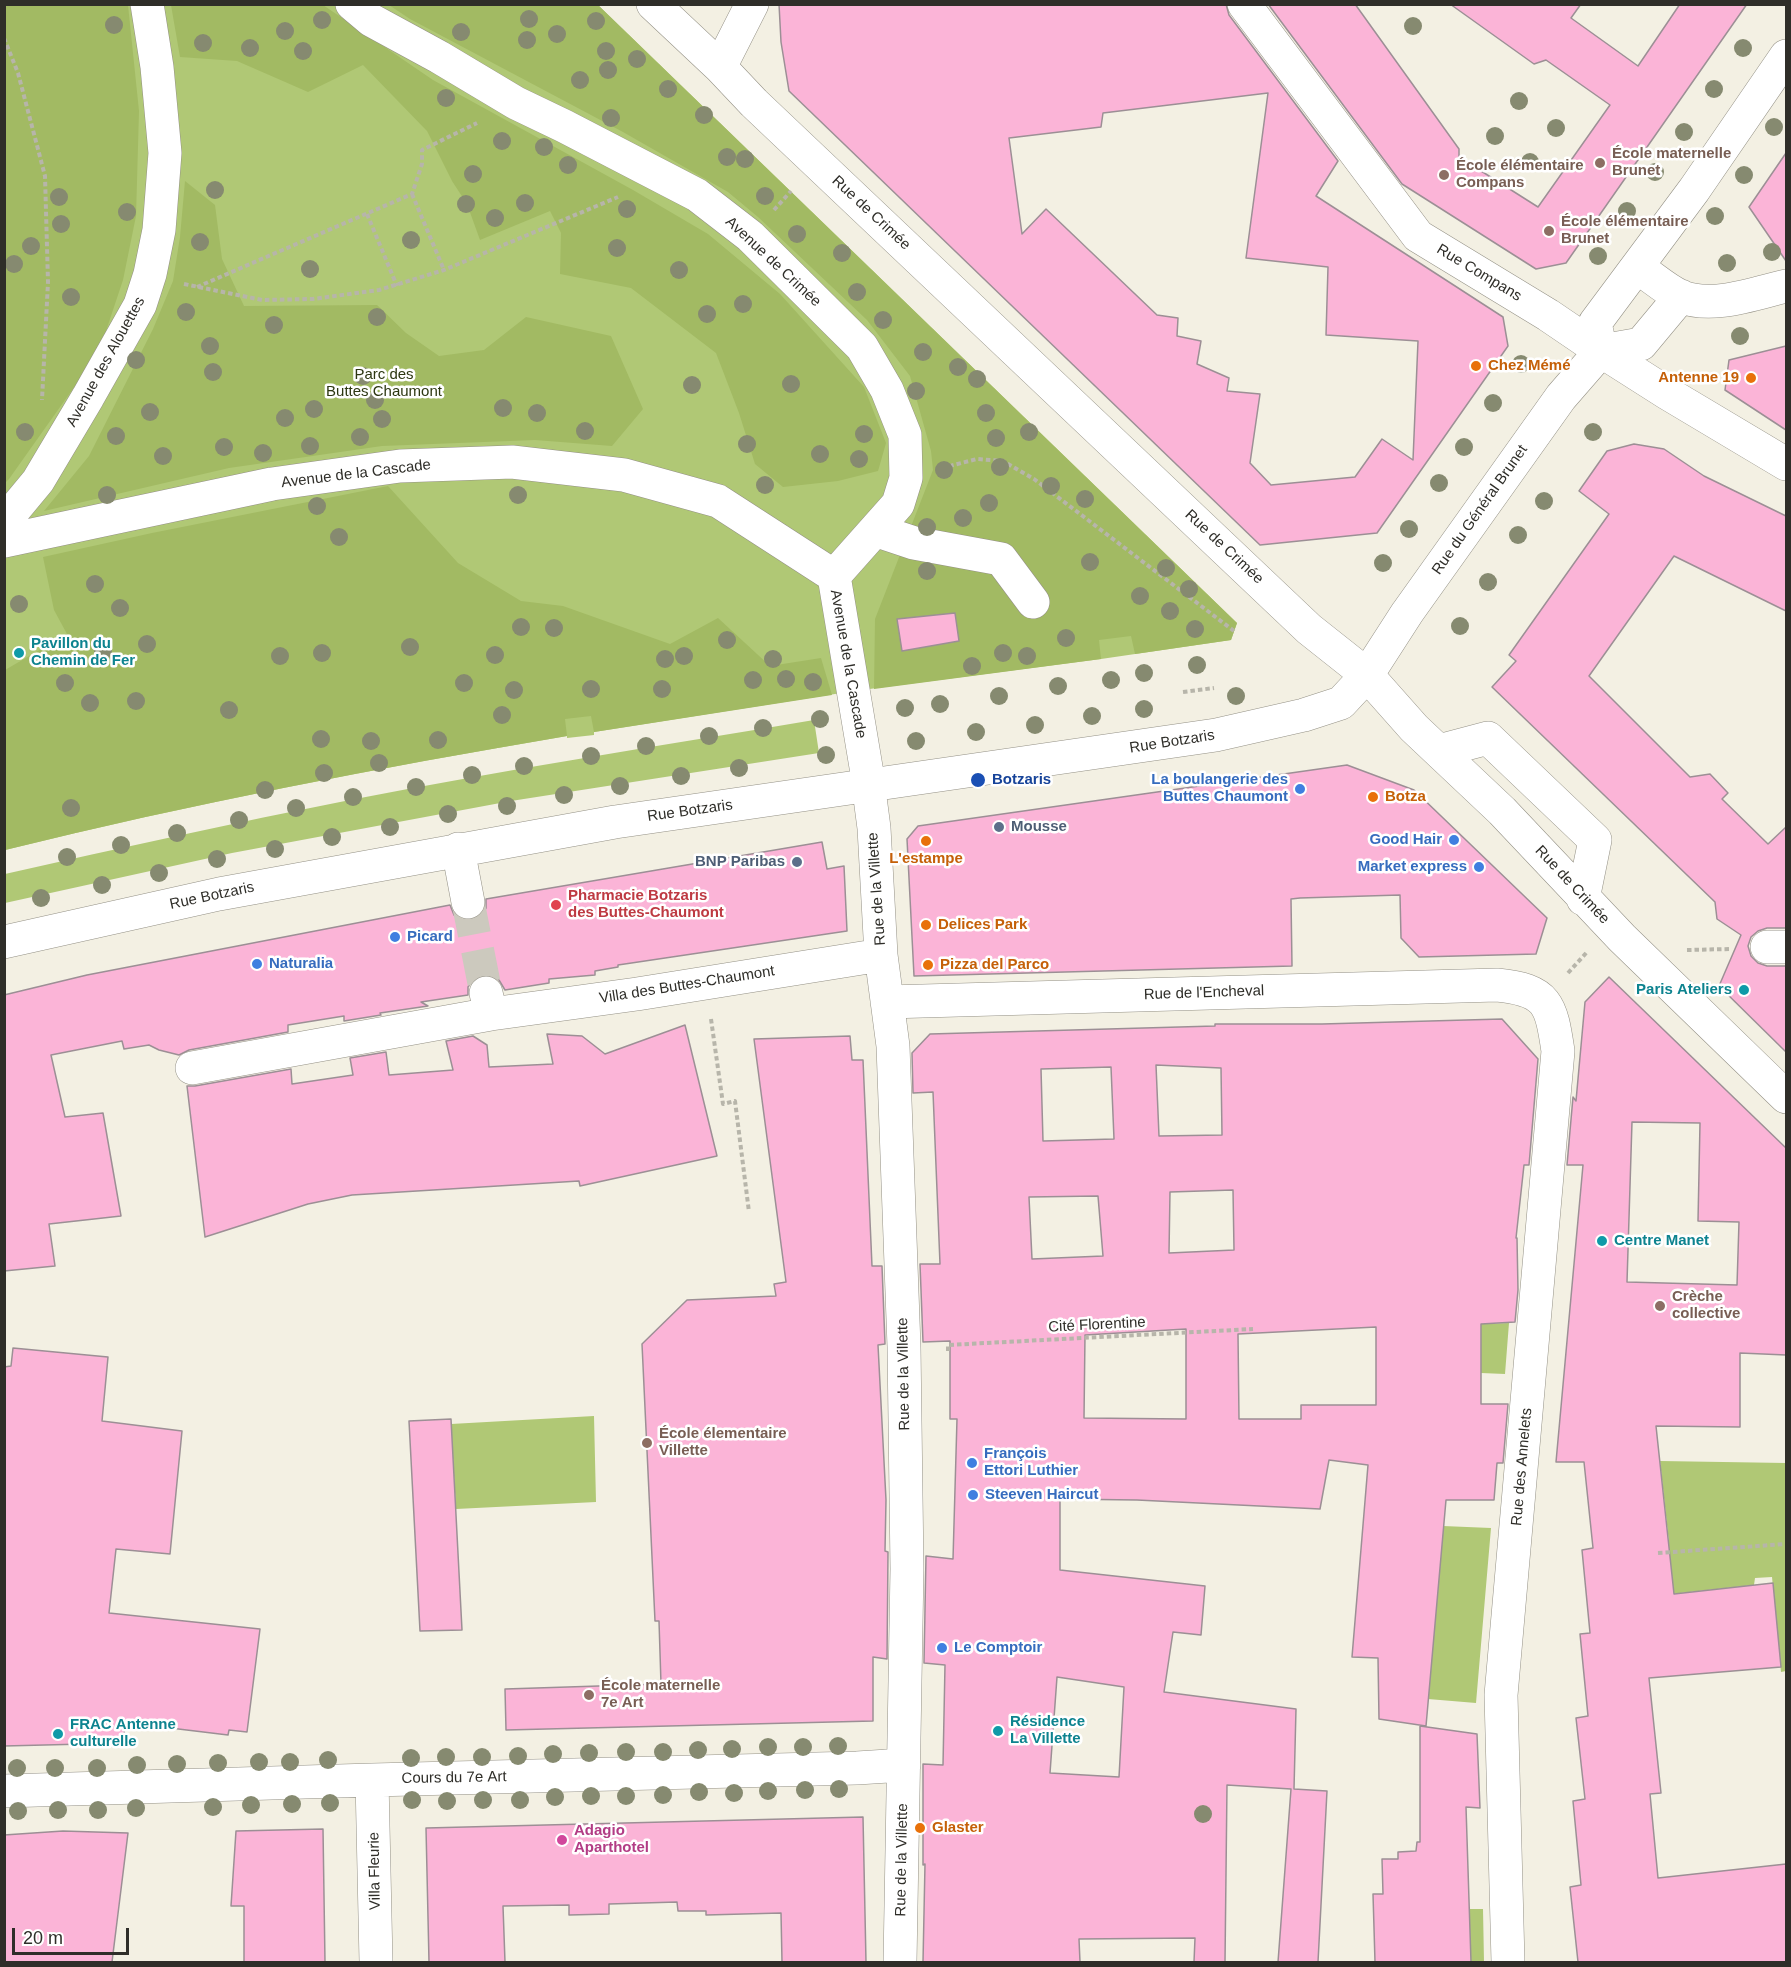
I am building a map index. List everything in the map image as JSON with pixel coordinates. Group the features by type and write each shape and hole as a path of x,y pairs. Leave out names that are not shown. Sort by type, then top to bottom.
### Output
{"street":[{"name":"Avenue des Alouettes","path":"4,522 38,481 88,398 140,305 150,274 159,230 165,153 157,67 147,4"},
{"name":"Avenue de Crimée","path":"352,4 372,20 516,103 697,195 750,236 862,347 887,390 905,435 906,478 898,504 834,576"},
{"name":"Rue de Crimée","path":"653,4 720,67 754,103 1301,620 1367,675 1414,728 1502,811 1584,899 1786,1097"},
{"path":"720,67 752,4"},
{"name":"Rue Compans","path":"1244,4 1418,236 1786,464"},
{"path":"1681,296 1641,344 1601,351 1595,323 1694,190 1786,56"},
{"path":"1637,267 1681,296 1699,300 1718,301 1786,286"},
{"name":"Rue du Général Brunet","path":"1367,675 1407,613 1561,397 1601,351"},
{"name":"Avenue de la Cascade","path":"4,541 273,484 400,466 512,462 624,475 718,501 834,576 868,786"},
{"path":"875,530 914,543 1001,559 1033,602"},
{"name":"Rue Botzaris","path":"4,942 219,894 615,822 1216,735 1304,715 1341,703 1367,675"},
{"path":"1438,751 1488,738 1595,840 1584,899"},
{"name":"Rue de la Villette","path":"868,786 874,828 881,955 893,1046 904,1347 907,1569 900,1962"},
{"path":"458,849 468,902"},
{"name":"Villa des Buttes-Chaumont","path":"192,1068 489,1004 637,994 881,955"},
{"name":"Rue de l'Encheval","path":"887,1002 1497,985 1520,987"},
{"name":"Rue des Annelets","path":"1508,1962 1501,1695 1558,1051 1554,1024 1547,1005 1537,995 1520,987"},
{"name":"Cours du 7e Art","path":"4,1791 904,1765"},
{"name":"Villa Fleurie","path":"372,1779 376,1962"}],"path":[{"path":"4,38 18,73 45,176 48,282 41,411"},
{"path":"444,270 412,194 422,164 422,150 516,103"},
{"path":"150,274 197,287 262,300 313,299 397,286 444,270 557,224 662,176"},
{"path":"770,214 791,191"},
{"path":"197,287 412,194"},
{"path":"367,214 397,286"},
{"path":"906,478 977,459 1003,461 1034,479 1234,631"},
{"path":"1183,692 1214,688"},
{"path":"1682,951 1777,947"},
{"path":"711,1015 723,1104 735,1101 749,1212"},
{"name":"Cité Florentine","path":"948,1351 948,1345 1253,1329"},
{"path":"1658,1553 1786,1544"}],"green space":[{"name":"Parc des Buttes Chaumont","path":"4,5 598,5 1237,623 1231,640 854,691 594,732 594,735 567,738 567,736 284,788 144,817 5,850"},
{"path":"5,5 128,5 139,111 136,216 123,280 99,352 5,483"},
{"path":"171,5 323,5 433,80 708,234 780,294 864,387 886,443 878,471 838,481 783,487 755,464 739,413 716,353 631,288 560,274 561,233 550,211 480,240 467,204 452,181 427,131 363,65 308,92 237,61 180,57"},
{"path":"389,5 598,5 1237,623 1231,640 1135,654 1131,636 1099,640 1101,659 874,689 875,619 933,470 931,451 910,376 867,320 758,217 728,192 623,132 410,19"},
{"path":"185,181 215,205 222,259 244,306 377,305 406,333 439,356 484,350 526,317 611,336 643,409 612,446 535,440 382,446 229,468 44,511 89,456 153,329 173,281"},
{"path":"388,486 458,563 521,601 563,606 670,644 718,618 770,666 821,658 832,695 594,732 591,716 565,719 567,736 284,788 144,817 5,850 5,670 67,634 54,610 43,557"},
{"path":"814,720 819,753 511,801 232,853 5,903 5,874 48,864 408,789"},
{"path":"1509,1323 1505,1374 1481,1373 1481,1324"},
{"path":"594,1416 596,1502 456,1509 451,1424"},
{"path":"1660,1461 1786,1463 1786,1671 1781,1672 1772,1577 1755,1578 1754,1585 1662,1595 1669,1543"},
{"path":"1443,1526 1491,1528 1476,1703 1428,1699"},
{"path":"1469,1909 1483,1909 1484,1962 1471,1962"}],"building":[{"path":"779,4 1226,4 1229,15 1338,161 1316,196 1503,317 1508,346 1377,533 1260,545 789,91 781,42","holes":["1268,93 1246,258 1328,267 1326,335 1418,341 1413,460 1382,439 1355,477 1271,485 1250,463 1260,394 1227,391 1229,378 1197,364 1201,341 1177,336 1178,318 1157,315 1046,209 1022,234 1009,138 1101,127 1103,113"]},
{"path":"1268,4 1355,4 1459,149 1459,157 1538,207 1610,105 1546,60 1534,64 1450,4 1581,4 1571,18 1638,66 1680,4 1747,4 1566,263 1536,269 1402,184"},
{"path":"1786,153 1786,261 1749,207"},
{"path":"1786,346 1786,430 1725,390 1729,360"},
{"path":"1634,444 1664,449 1704,476 1786,516 1786,611 1674,556 1589,676 1690,777 1710,774 1728,793 1722,799 1768,844 1786,827 1786,928 1767,928 1758,931 1751,937 1748,946 1751,956 1758,963 1767,966 1786,966 1786,1052 1719,986 1741,935 1717,919 1715,902 1492,687 1516,661 1509,655 1609,514 1579,491 1607,451"},
{"path":"955,613 959,641 902,651 897,619"},
{"path":"1347,765 1414,790 1547,918 1536,954 1419,957 1401,938 1400,895 1300,898 1291,899 1292,966 914,976 907,839 918,826"},
{"path":"822,842 827,869 844,866 847,931 618,965 618,967 595,971 595,975 549,979 549,983 505,990 499,980 492,975 482,975 473,980 468,987 468,995 421,1002 428,1006 344,1021 344,1016 288,1025 288,1032 189,1050 179,1055 149,1045 124,1049 122,1041 51,1055 65,1117 103,1113 121,1216 49,1224 55,1266 4,1271 4,995 87,975 450,905 454,915 462,920 471,920 481,916 486,908 486,899"},
{"path":"1609,977 1786,1148 1786,1355 1740,1353 1740,1427 1656,1426 1674,1594 1773,1583 1781,1667 1649,1678 1661,1793 1650,1794 1658,1878 1786,1864 1786,1962 1578,1962 1570,1887 1581,1885 1573,1801 1585,1799 1576,1718 1588,1716 1580,1634 1590,1633 1582,1550 1593,1548 1584,1462 1556,1462 1583,1165 1567,1165 1573,1097 1576,1101 1585,1002","holes":["1632,1122 1700,1123 1698,1221 1739,1222 1737,1285 1627,1282"]},
{"path":"1502,1019 1538,1059 1529,1165 1524,1165 1516,1238 1518,1290 1515,1322 1481,1324 1481,1404 1508,1404 1503,1463 1497,1463 1494,1500 1446,1500 1426,1726 1379,1719 1378,1658 1352,1657 1368,1465 1329,1460 1320,1509 1137,1500 1060,1499 1060,1570 1205,1586 1201,1635 1173,1632 1164,1692 1296,1709 1294,1789 1327,1791 1318,1962 1278,1962 1291,1789 1227,1785 1225,1962 1194,1962 1195,1938 1079,1939 1080,1962 923,1962 925,1864 923,1865 923,1764 943,1765 945,1665 924,1663 926,1556 953,1559 957,1419 950,1419 950,1341 923,1342 920,1264 940,1264 933,1092 913,1093 912,1053 930,1034 1215,1026 1215,1024 1322,1024","holes":["1156,1065 1221,1068 1222,1135 1159,1136","1111,1067 1114,1139 1043,1141 1041,1069","1233,1190 1234,1250 1169,1253 1170,1192","1098,1196 1103,1256 1032,1259 1029,1197","1376,1327 1376,1405 1301,1405 1301,1419 1239,1419 1238,1334","1186,1329 1186,1419 1084,1418 1085,1335","1057,1677 1124,1687 1119,1777 1050,1773"]},
{"path":"685,1025 717,1156 580,1186 579,1181 352,1195 308,1204 205,1237 187,1086 291,1069 292,1084 353,1075 350,1058 386,1052 389,1075 453,1070 446,1041 473,1036 487,1045 489,1067 553,1064 547,1034 582,1036 605,1054"},
{"path":"850,1036 852,1060 863,1060 872,1266 882,1266 885,1344 878,1345 886,1500 885,1551 888,1552 887,1659 873,1657 873,1721 506,1730 505,1689 661,1684 659,1621 655,1621 642,1344 687,1300 776,1296 774,1284 786,1282 754,1039"},
{"path":"13,1348 108,1357 102,1421 182,1431 170,1554 116,1549 109,1613 260,1629 247,1732 229,1730 228,1735 162,1727 124,1728 125,1743 4,1746 4,1367 11,1366"},
{"path":"451,1419 462,1630 420,1631 409,1421"},
{"path":"1420,1726 1477,1734 1480,1808 1466,1807 1471,1962 1375,1962 1373,1894 1383,1894 1382,1859 1398,1859 1398,1852 1416,1851 1417,1842 1420,1842"},
{"path":"863,1817 866,1962 782,1962 781,1913 706,1915 706,1911 678,1911 677,1902 609,1904 609,1914 569,1915 569,1905 503,1906 505,1962 429,1962 426,1828"},
{"path":"323,1829 325,1962 244,1962 244,1906 231,1906 236,1831"},
{"path":"63,1831 128,1833 112,1962 4,1962 4,1835"}],"tunnel":[{"path":"468,902 486,993"}],"place":[{"name":"École maternelle Brunet","path":"1600,163"},
{"name":"École élémentaire Compans","path":"1444,175"},
{"name":"École élémentaire Brunet","path":"1549,231"},
{"name":"Chez Mémé","path":"1476,366"},
{"name":"Antenne 19","path":"1751,378"},
{"name":"Pavillon du Chemin de Fer","path":"19,653"},
{"name":"Botzaris","path":"978,780"},
{"name":"La boulangerie des Buttes Chaumont","path":"1300,789"},
{"name":"Botza","path":"1373,797"},
{"name":"Mousse","path":"999,827"},
{"name":"Good Hair","path":"1454,840"},
{"name":"L'estampe","path":"926,841"},
{"name":"BNP Paribas","path":"797,862"},
{"name":"Market express","path":"1479,867"},
{"name":"Pharmacie Botzaris des Buttes-Chaumont","path":"556,905"},
{"name":"Delices Park","path":"926,925"},
{"name":"Picard","path":"395,937"},
{"name":"Naturalia","path":"257,964"},
{"name":"Pizza del Parco","path":"928,965"},
{"name":"Paris Ateliers","path":"1744,990"},
{"name":"Centre Manet","path":"1602,1241"},
{"name":"Crèche collective","path":"1660,1306"},
{"name":"École élementaire Villette","path":"647,1443"},
{"name":"François Ettori Luthier","path":"972,1463"},
{"name":"Steeven Haircut","path":"973,1495"},
{"name":"Le Comptoir","path":"942,1648"},
{"name":"École maternelle 7e Art","path":"589,1695"},
{"name":"Résidence La Villette","path":"998,1731"},
{"name":"FRAC Antenne culturelle","path":"58,1734"},
{"name":"Glaster","path":"920,1828"},
{"name":"Adagio Aparthotel","path":"562,1840"}]}
